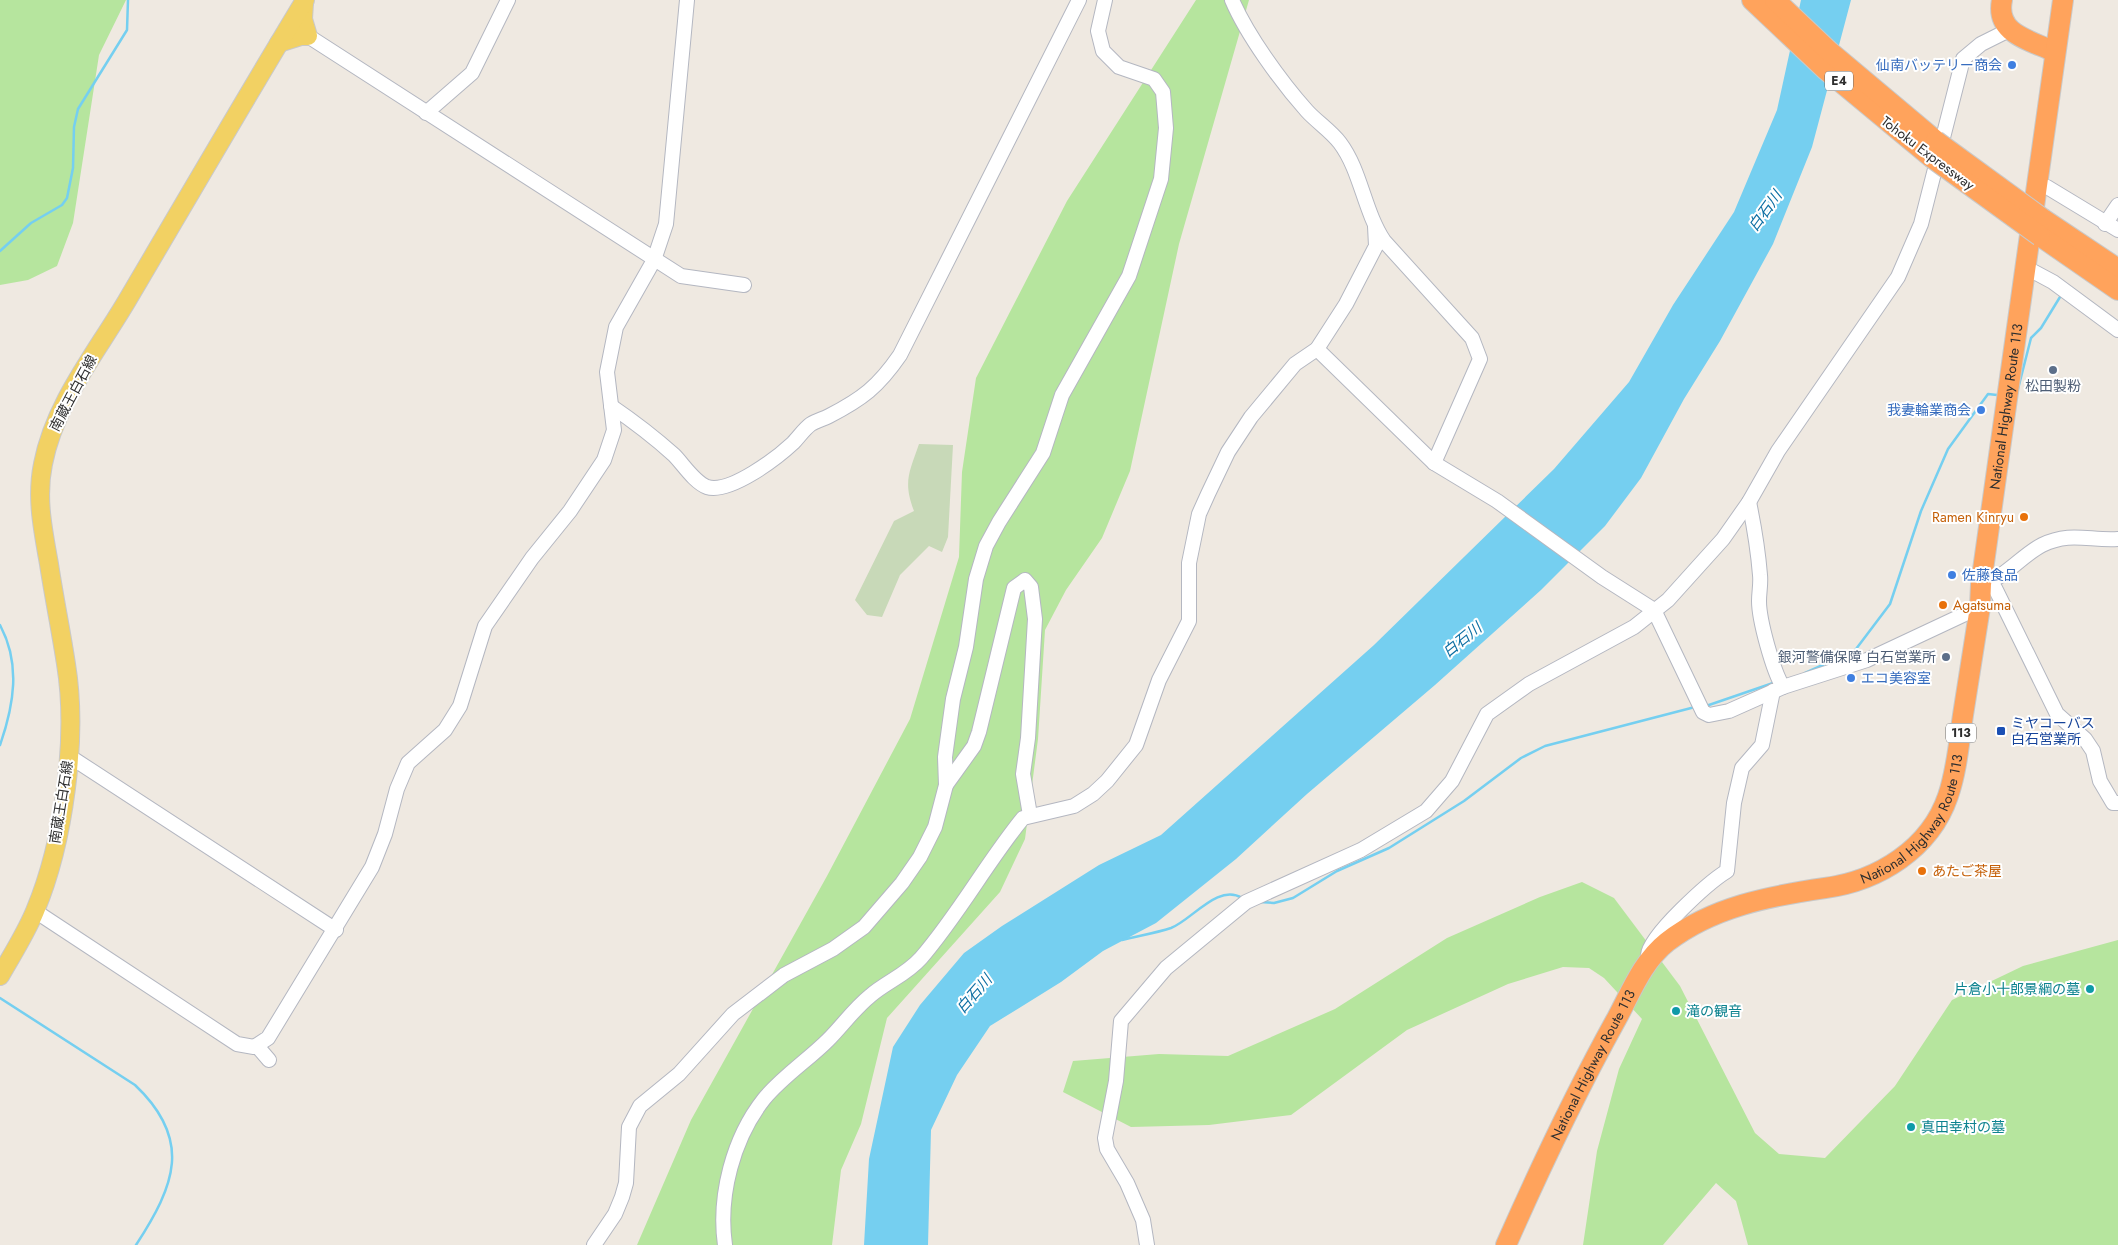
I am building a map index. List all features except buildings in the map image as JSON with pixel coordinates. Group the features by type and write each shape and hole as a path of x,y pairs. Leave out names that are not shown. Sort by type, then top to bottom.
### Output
{"highway":[{"name":"Tohoku Expressway","path":"1752,0 1825,69 1932,157 2042,227 2118,269"},
{"name":"Tohoku Expressway","path":"1775,0 1830,52 1895,108 2118,290"},
{"path":"2002,0 2001,16 2009,30 2055,52"},
{"name":"National Highway Route 113","path":"1506,1245 1584,1077 1648,961 1666,943 1693,924 1714,914 1783,894 1861,881 1881,872 1903,857 1921,840 1935,823 1947,798 1955,772 1980,607 1981,584 2063,0"}],"main road":[{"path":"279,43 301,36 308,36 303,19 305,0"},
{"name":"南蔵王白石線","path":"0,976 35,911 53,851 64,798 69,756 70,709 67,666 39,510 42,465 48,443 56,418 79,377 115,321 305,0"}],"street":[{"path":"426,113 472,73 508,0"},
{"path":"35,911 237,1044 247,1047 257,1046 268,1038 336,930 379,852 397,789 408,763 445,730 460,706 485,626 532,558 570,511 604,460 614,430 607,372 616,326 654,260 666,224 687,0"},
{"path":"611,406 642,428 673,455 697,480 707,487 717,487 730,484 761,468 792,443 811,424 869,392 883,379 900,355 1079,0"},
{"path":"594,1245 615,1214 622,1197 628,1165 629,1127 640,1106 679,1074 733,1014 784,975 833,949 864,927 902,883 920,857 935,827 946,785 945,758 953,699 966,647 976,579 986,546 1043,453 1062,396 1129,276 1161,179 1166,128 1163,92 1158,82 1150,76 1119,67 1103,51 1098,31 1105,0"},
{"path":"1232,0 1258,47 1282,79 1307,110 1340,142 1349,159 1375,226 1394,252 1472,338 1480,359 1434,463"},
{"path":"1148,1245 1143,1220 1126,1183 1107,1149 1105,1138 1116,1081 1121,1021 1166,968 1251,899 1313,873 1360,850 1426,811 1452,781 1479,726 1496,705 1529,684 1634,627 1678,590 1723,539 1749,502 1778,451 1898,277 1922,224 1963,59 1981,44 2009,30"},
{"path":"308,36 681,276 744,285"},
{"path":"2036,185 2047,187 2105,224 2118,230"},
{"path":"2105,224 2118,205"},
{"path":"725,1245 724,1198 729,1174 746,1128 764,1099 829,1038 869,997 902,975 921,958 949,924 1023,818 1074,806 1093,794 1107,781 1136,745 1160,680 1188,621 1189,563 1199,514 1216,477 1228,452 1272,389 1295,364 1317,349 1346,304 1376,246 1375,226"},
{"path":"2025,267 2053,282 2118,330"},
{"path":"1317,349 1434,463 1497,501 1594,572 1654,610 1700,706 1709,715 1729,711 1778,684 1867,660 1980,607"},
{"path":"1648,961 1648,950 1664,926 1726,871 1734,802 1742,768 1762,745 1778,684 1762,620 1759,601 1760,573 1756,533 1749,502"},
{"path":"1981,584 1991,583 2018,560 2043,544 2074,536 2118,539"},
{"path":"946,785 974,746 1014,588 1025,580 1031,587 1036,619 1028,738 1023,774 1030,815"},
{"path":"1981,584 1995,588 2056,714 2085,739 2093,751 2100,781 2112,802 2118,802"},
{"path":"69,756 336,930"},
{"path":"257,1046 269,1060"}],"green space":[{"path":"0,0 126,0 99,55 73,223 57,266 28,280 0,285"},
{"path":"1196,0 1249,0 1179,244 1130,471 1102,538 1066,590 1045,630 1038,739 1025,839 1000,892 887,1018 861,1124 841,1170 832,1245 637,1245 691,1120 827,876 910,719 959,557 962,472 976,378 1067,201"},
{"path":"919,444 953,445 948,537 942,552 929,546 900,575 882,617 867,615 855,600 894,521 914,511 908,485 912,463"},
{"path":"1582,882 1614,898 1680,986 1755,1133 1779,1154 1825,1158 1895,1086 1952,1000 2023,966 2118,940 2118,1245 1748,1245 1736,1201 1716,1183 1663,1245 1583,1245 1597,1151 1619,1069 1642,1019 1604,978 1589,968 1563,967 1508,984 1407,1030 1291,1115 1209,1125 1131,1127 1063,1092 1073,1061 1159,1054 1228,1056 1335,1009 1447,938 1540,897"}],"water":[{"name":"白石川","path":"1801,0 1851,0 1812,147 1773,244 1641,478 1605,526 1541,590 1435,685 1307,794 1236,859 1156,923 1103,951 1061,982 990,1026 957,1075 931,1130 928,1245 864,1245 869,1159 893,1047 920,1005 964,953 1002,926 1099,865 1161,835 1374,645 1554,469 1629,382 1673,305 1734,212 1777,110"}],"waterway":[{"path":"0,251 31,223 62,205 67,198 73,168 74,127 78,109 127,30 128,0"},
{"path":"2018,389 2031,338 2041,328 2060,297"},
{"path":"1805,673 1825,664 1850,657 1890,604 1921,511 1948,449 1988,394 1997,395"},
{"path":"0,625 7,640 13,670 12,700 0,745"},
{"path":"1706,706 1776,682"},
{"path":"1260,902 1274,903 1293,898 1337,871 1389,848 1464,801 1521,758 1545,746 1695,707"},
{"path":"1122,940 1171,928 1205,904 1224,895 1242,898"},
{"path":"0,998 135,1085 153,1105 165,1125 171,1144 172,1163 168,1183 150,1223 136,1245"}],"place":[{"name":"仙南バッテリー商会","path":"2012,65"},
{"name":"松田製粉","path":"2053,370"},
{"name":"我妻輪業商会","path":"1981,410"},
{"name":"Ramen Kinryu","path":"2024,517"},
{"name":"佐藤食品","path":"1952,575"},
{"name":"Agatsuma","path":"1943,605"},
{"name":"銀河警備保障 白石営業所","path":"1946,657"},
{"name":"エコ美容室","path":"1851,678"},
{"name":"ミヤコーバス 白石営業所","path":"2001,731"},
{"name":"あたご茶屋","path":"1922,871"},
{"name":"片倉小十郎景綱の墓","path":"2090,989"},
{"name":"滝の観音","path":"1676,1011"},
{"name":"真田幸村の墓","path":"1911,1127"}]}
